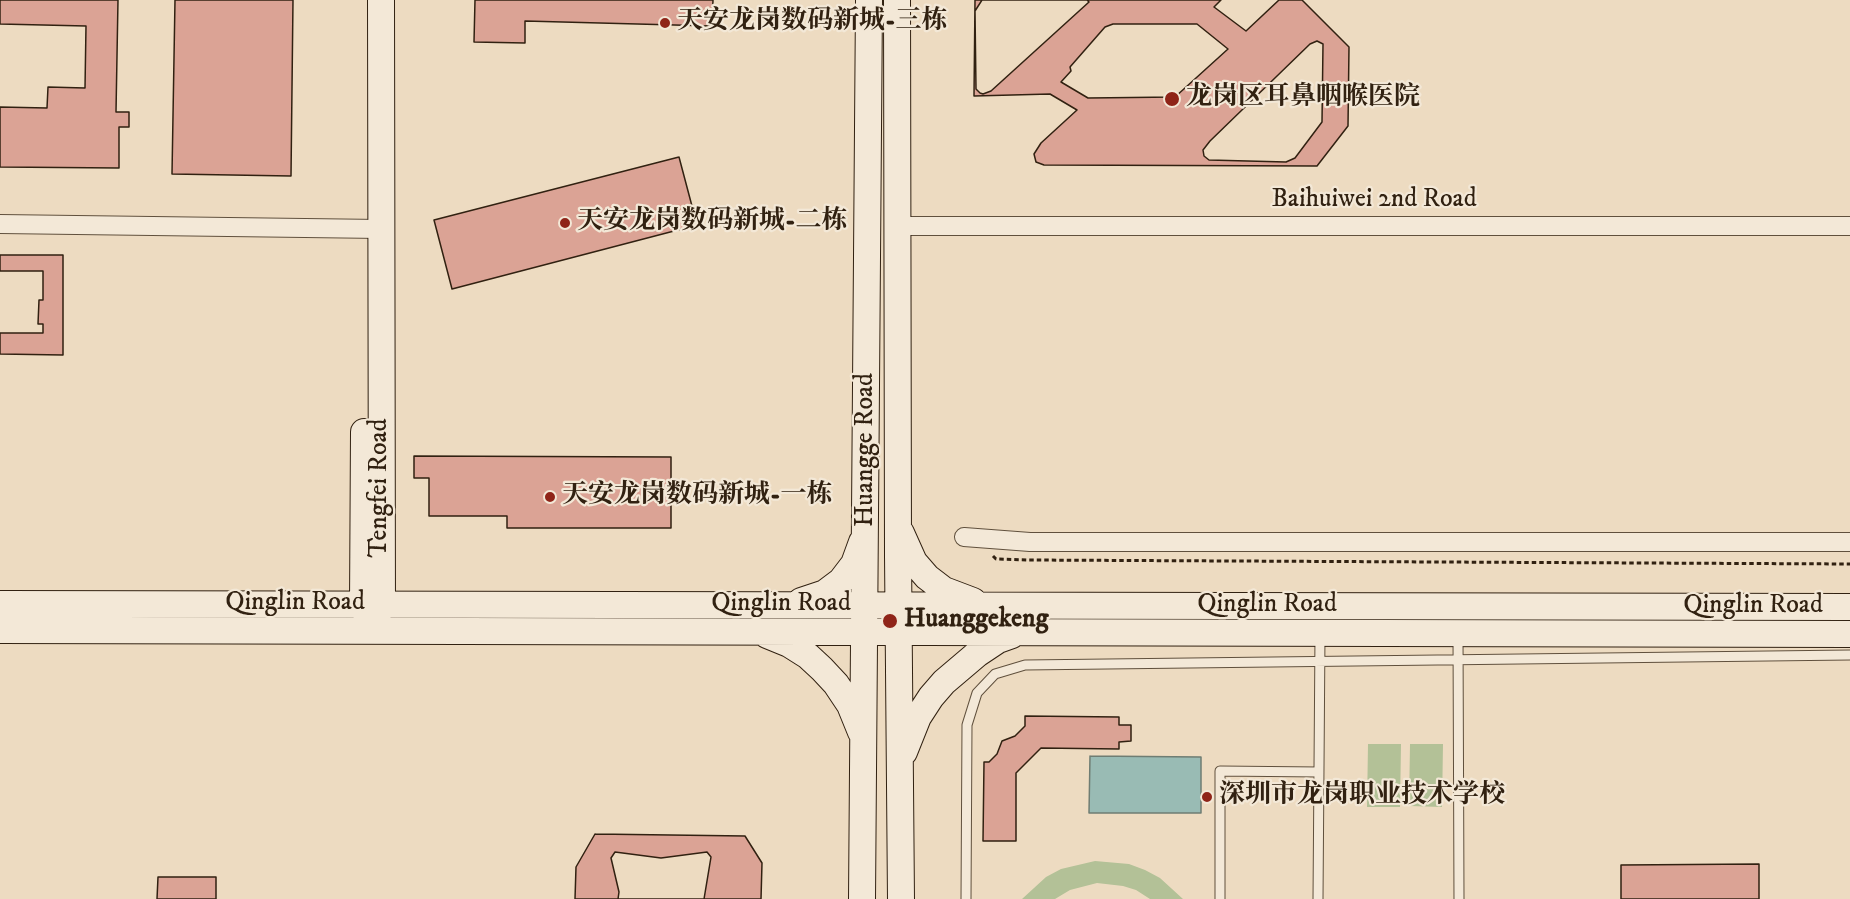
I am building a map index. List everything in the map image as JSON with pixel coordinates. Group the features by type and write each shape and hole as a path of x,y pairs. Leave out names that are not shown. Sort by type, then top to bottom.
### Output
{"main road":[{"name":"Tengfei Road","path":"364,0 373,229"},
{"name":"Tengfei Road","path":"372,631 373,229 381,0"},
{"name":"Huangge Road","path":"862,899 869,0"},
{"name":"Huangge Road","path":"897,0 901,899"},
{"path":"780,605 825,593 841,581 854,564 866,521"},
{"path":"898,521 903,541 914,562 927,577 944,590 966,600 991,606"},
{"name":"Qinglin Road","path":"0,604 1850,607"},
{"path":"1151,606 1151,632"},
{"name":"Qinglin Road","path":"0,630 1850,634"},
{"path":"752,632 789,644 808,656 822,669 836,684 850,705 859,724 864,745"},
{"path":"900,766 907,741 918,717 944,682 977,654 998,640 1021,632"}],"street":[{"path":"0,224 373,229"},
{"name":"Baihuiwei 2nd Road","path":"897,226 1850,226"},
{"path":"964,537 1030,542 1850,542"}],"lane":[{"path":"1318,899 1320,633"},
{"path":"1458,633 1459,899"},
{"path":"966,899 967,725 977,693 995,674 1025,664 1850,655"},
{"path":"1220,899 1220,771 1319,772"}],"path":[{"path":"988,553 996,559 1028,560 1850,564"}],"green space":[{"path":"1368,744 1401,744 1400,807 1367,807"},
{"path":"1410,744 1443,744 1442,807 1409,806"},
{"path":"1095,861 1129,864 1145,870 1160,878 1183,899 1150,899 1136,890 1123,886 1097,883 1070,890 1055,899 1022,899 1046,877 1061,869"}],"water":[{"path":"1090,756 1201,757 1201,813 1089,813"}],"building":[{"path":"0,0 118,0 116,112 129,112 129,127 119,127 119,168 0,167 0,107 47,108 48,87 85,88 86,26 0,24"},
{"path":"175,0 293,0 291,176 172,174"},
{"name":"天安龙岗数码新城-三栋","path":"475,0 713,0 712,26 525,21 525,43 474,42"},
{"path":"975,0 1221,0 1214,7 1246,31 1279,0 1302,0 1349,47 1348,126 1317,166 1044,165 1036,162 1034,154 1041,143 1077,110 1050,94 974,96","holes":["1113,24 1197,24 1228,49 1175,97 1088,98 1061,82 1071,71 1070,67 1105,27"]},
{"path":"982,0 1087,0 1089,2 991,91 983,94 976,89 975,11"},
{"path":"1317,41 1323,44 1322,122 1295,158 1286,162 1209,160 1204,156 1203,150 1210,141 1310,44"},
{"name":"天安龙岗数码新城-二栋","path":"679,157 697,225 452,289 434,220"},
{"path":"0,255 63,255 63,355 0,354 0,333 43,333 43,324 38,324 39,300 43,300 43,271 0,271"},
{"name":"天安龙岗数码新城-一栋","path":"414,456 671,457 671,528 507,528 507,516 429,516 429,478 414,478"},
{"path":"1025,716 1119,717 1119,725 1131,725 1131,741 1119,742 1119,749 1041,748 1016,773 1016,841 983,841 984,762 989,762 997,754 1002,741 1015,736 1025,726"},
{"path":"595,834 745,836 762,863 761,899 575,899 576,867"},
{"path":"615,852 661,858 707,852 711,857 704,899 618,899 619,892 611,858"},
{"path":"1759,864 1759,899 1621,899 1621,865"},
{"path":"158,877 216,877 216,899 157,899"}],"place":[{"name":"天安龙岗数码新城-三栋","path":"665,23"},
{"name":"龙岗区耳鼻咽喉医院","path":"1172,99"},
{"name":"天安龙岗数码新城-二栋","path":"565,223"},
{"name":"天安龙岗数码新城-一栋","path":"550,497"},
{"name":"Huanggekeng","path":"890,621"},
{"name":"深圳市龙岗职业技术学校","path":"1207,797"}]}
